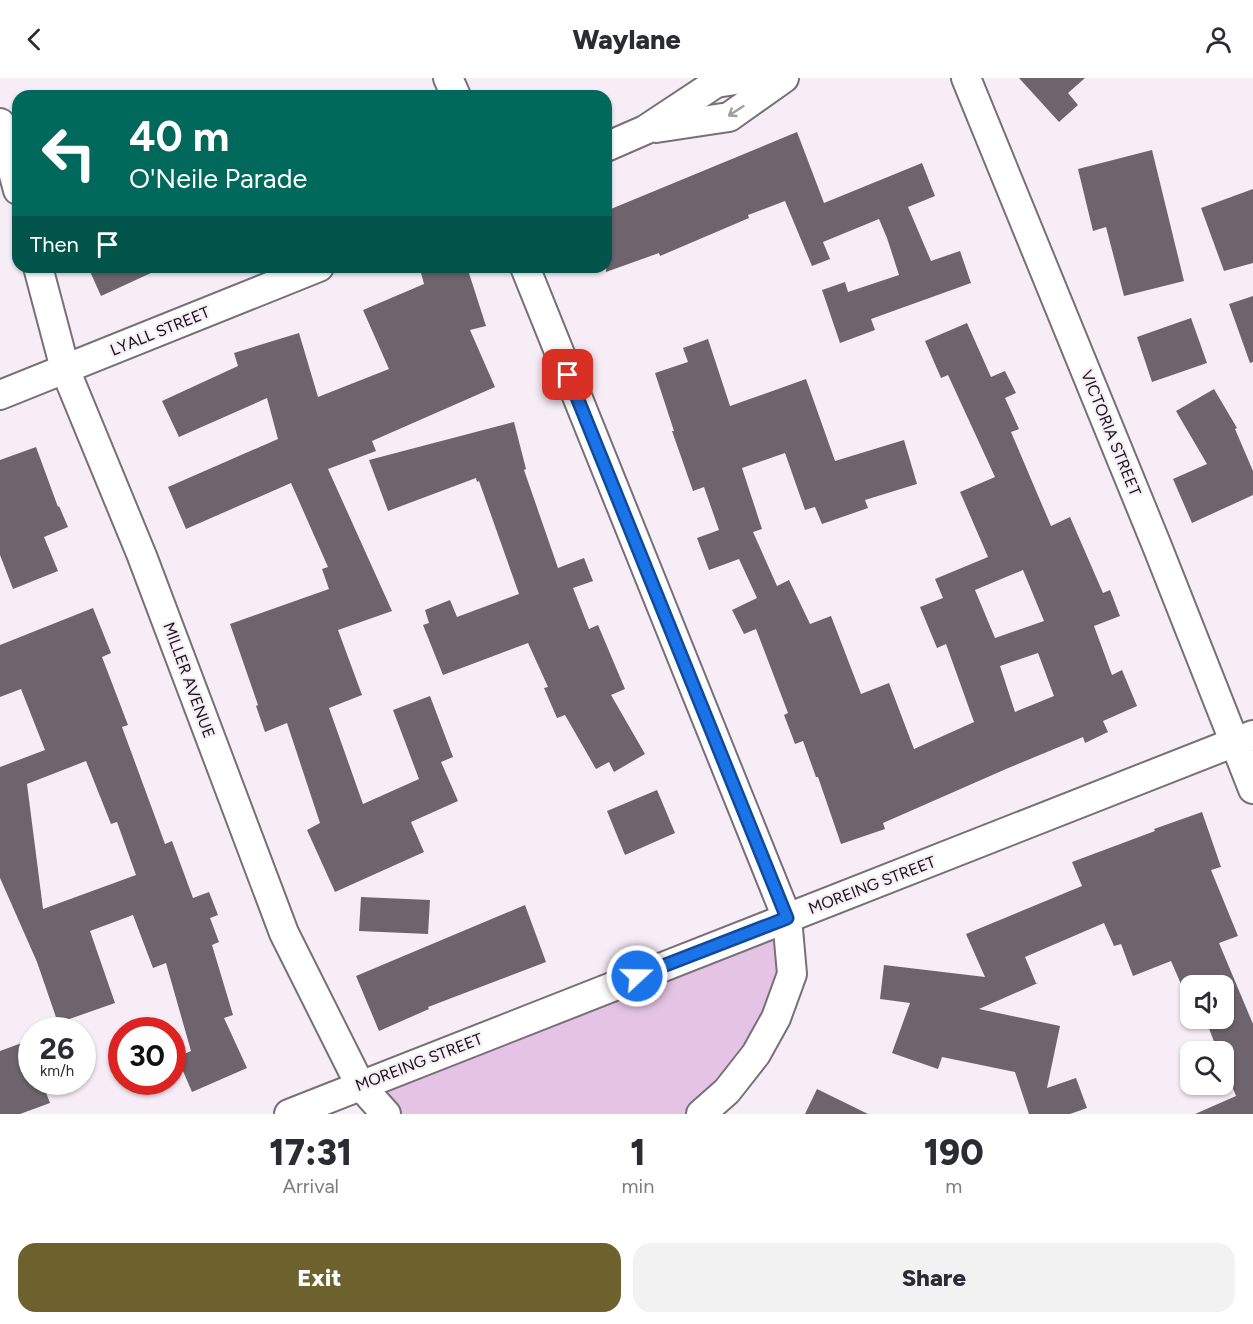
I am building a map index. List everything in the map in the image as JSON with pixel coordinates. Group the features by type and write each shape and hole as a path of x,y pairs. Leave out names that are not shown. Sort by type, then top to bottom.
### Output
{"street":[{"path":"612,144 645,130 716,83 748,78"},
{"path":"645,130 729,117 784,78"},
{"name":"VICTORIA STREET","path":"966,78 1244,739 1253,789"},
{"path":"0,123 12,168"},
{"name":"MILLER AVENUE","path":"40,273 65,369 142,556 284,933 360,1085 386,1114"},
{"name":"LYALL STREET","path":"0,394 305,273"},
{"path":"527,273 787,918 792,974 776,1018 756,1053 733,1084 701,1114"},
{"name":"MOREING STREET","path":"290,1114 1244,739"}],"shaded area":[{"path":"787,918 792,974 701,1114 386,1114 360,1085"}],"building":[{"path":"1019,78 1085,78 1068,93 1078,105 1059,122"},
{"path":"797,132 824,203 922,163 935,196 908,207 931,261 960,251 971,283 871,319 875,330 840,343 822,290 845,282 848,292 899,275 879,219 823,242 830,259 812,266 785,201 748,215 749,218 660,256 659,253 612,270 612,209"},
{"path":"1152,150 1184,281 1124,296 1106,227 1093,231 1078,169"},
{"path":"1253,189 1253,263 1224,271 1201,208"},
{"path":"91,273 151,273 101,296"},
{"path":"421,273 469,273 486,326 470,330 495,387 372,441 376,451 328,469 392,611 338,630 362,695 329,708 363,804 419,779 393,710 430,696 453,757 441,762 458,801 411,822 424,852 335,892 307,830 320,823 287,723 265,732 230,624 329,589 322,569 328,567 291,483 186,529 168,487 278,439 267,398 179,437 162,401 238,366 234,353 299,333 318,397 389,369 363,310 424,284"},
{"path":"1253,296 1253,362 1250,363 1229,304"},
{"path":"1191,318 1207,363 1152,382 1137,337"},
{"path":"967,323 991,377 1005,371 1016,393 1005,398 1019,429 1011,432 1051,526 1070,517 1103,593 1110,590 1120,616 1094,626 1112,675 1122,670 1137,706 1103,721 1108,732 1085,743 1083,737 883,823 885,829 841,844 803,741 795,744 784,715 788,713 756,629 744,634 732,610 757,598 739,559 709,570 697,538 719,530 704,487 693,491 655,373 688,362 683,348 708,339 730,406 806,379 835,461 904,440 917,484 865,500 868,508 822,524 815,507 805,510 785,453 742,468 762,529 753,532 777,586 789,580 810,624 831,616 861,694 889,683 914,749 974,722 946,644 937,648 920,607 943,598 935,579 988,557 960,492 995,477 948,375 941,378 925,341","holes":["1023,570 1044,621 995,638 975,590","1038,653 1054,696 1015,712 1000,666"]},
{"path":"1214,389 1237,428 1235,429 1253,471 1253,495 1192,523 1173,479 1207,464 1176,411"},
{"path":"514,422 526,469 524,470 558,568 584,558 593,581 573,588 589,629 598,625 625,689 611,695 645,754 614,772 609,762 596,769 565,715 557,718 544,688 548,687 528,643 443,675 423,625 429,623 425,610 450,600 457,617 519,594 476,478 388,511 369,460"},
{"path":"36,447 58,507 68,527 44,537 58,571 13,589 0,555 0,460"},
{"path":"93,608 111,653 102,657 128,725 122,727 165,844 172,841 193,898 209,892 218,915 210,918 219,942 212,945 233,1015 224,1018 247,1068 192,1092 186,1078 186,1053 191,1051 186,1033 186,1017 181,1017 166,963 153,968 133,915 90,931 115,1003 75,1017 56,1017 37,962 0,878 0,767 45,750 21,689 0,697 0,645","holes":["86,761 111,824 117,822 136,875 43,909 27,784"]},
{"path":"657,790 675,833 625,855 607,811"},
{"path":"1202,812 1221,867 1211,870 1238,936 1219,943 1232,975 1180,975 1180,982 1171,961 1133,976 1121,944 1114,946 1104,923 1025,957 1038,983 979,1009 1060,1026 1047,1088 1076,1078 1087,1108 1070,1114 1029,1114 1015,1072 942,1057 938,1069 892,1053 910,1003 880,999 884,965 985,977 966,934 1082,886 1072,862 1155,831 1154,829"},
{"path":"361,897 430,900 428,934 359,931"},
{"path":"525,905 546,962 428,1007 429,1009 379,1031 356,976"},
{"path":"1234,979 1253,1024 1253,1114 1195,1114 1236,1096 1234,1091 1234,1041 1214,1041 1209,1029 1234,1029"},
{"path":"18,1044 18,1095 47,1095 50,1103 20,1114 0,1114 0,1051"},
{"path":"817,1089 868,1114 805,1114"}],"route":[{"path":"568,375 787,918 637,976"}]}
